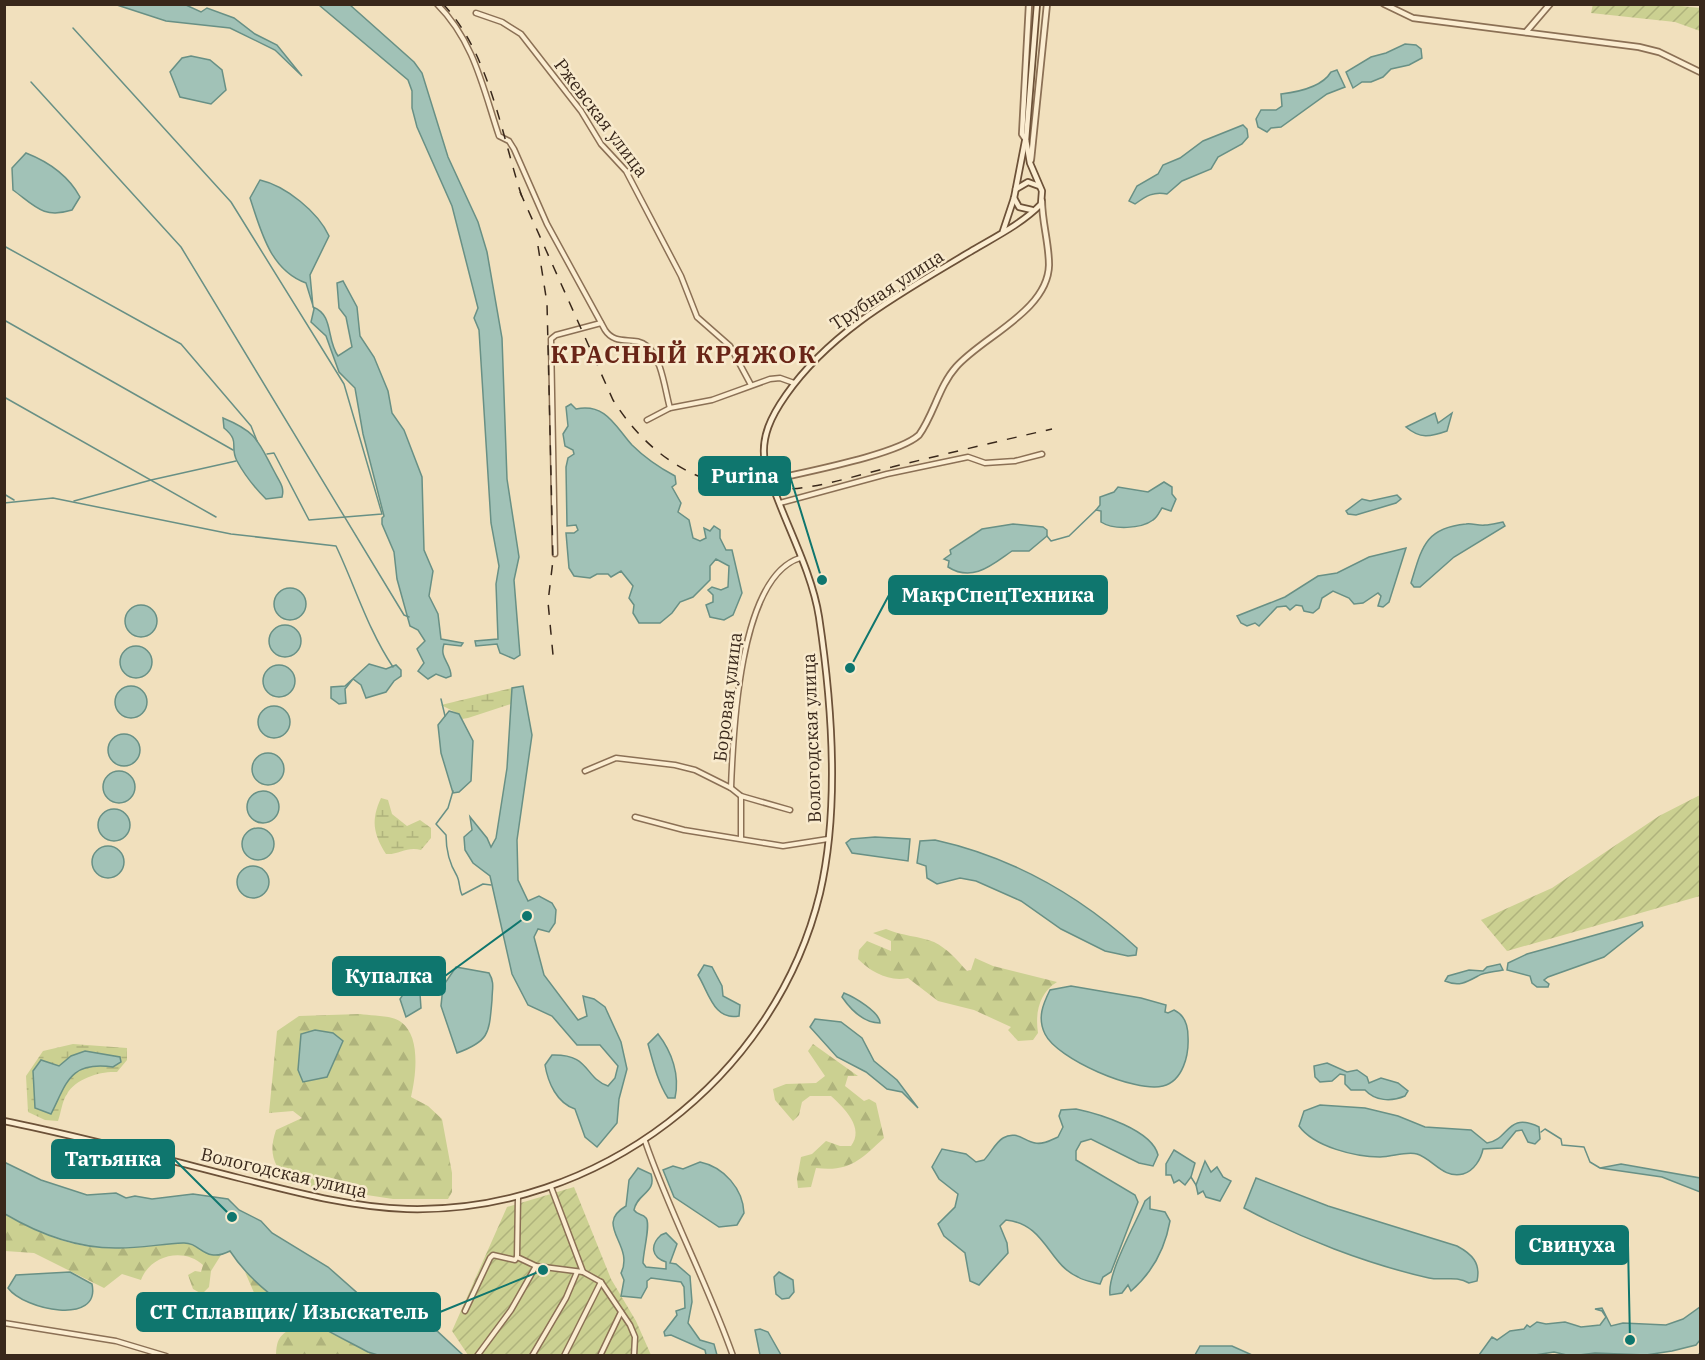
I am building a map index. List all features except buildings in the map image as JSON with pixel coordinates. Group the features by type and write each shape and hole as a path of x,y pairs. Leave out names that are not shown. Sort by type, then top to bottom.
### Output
{"main road":[{"path":"771,480 879,453 909,443 919,435 954,369 1022,314 1042,285 1049,265 1042,222 1042,201 1030,163 1026,140 1022,134 1029,4"},
{"path":"1003,231 1014,198 1026,140 1037,4"},
{"path":"1030,163 1047,4"},
{"path":"1384,4 1413,18 1639,47 1659,52 1701,72"},
{"path":"1526,32 1550,4"},
{"path":"1015,190 1025,182 1039,186"},
{"path":"1014,198 1019,207 1032,210 1042,222"},
{"path":"1032,210 1042,201"},
{"name":"Трубная улица","path":"771,480 764,458 765,439 774,413 807,365 852,326 1003,231 1032,210"},
{"name":"Вологодская улица","path":"4,1121 353,1204 434,1209 518,1197 551,1187 599,1166 645,1141 683,1112 713,1084 749,1042 774,1004 802,947 814,914 828,839 831,782 822,641 817,607 771,480"}],"street":[{"path":"437,4 466,41 476,64 499,136 509,141 514,149 547,224 601,323 613,338 643,343 651,350 670,408"},
{"name":"Ржевская улица","path":"476,13 502,22 521,34 581,111 601,144 627,171 681,276 697,317 730,346 751,385"},
{"path":"555,554 551,342 556,335 601,323"},
{"path":"647,420 670,408 705,402 774,378 794,383"},
{"path":"780,502 887,474 968,457 985,463 1015,461 1042,454"},
{"name":"Боровая улица","path":"731,788 740,688 753,617 784,565 800,558"},
{"path":"585,771 616,758 675,765 695,770 731,788 741,796 790,810"},
{"path":"741,796 741,838"},
{"path":"635,817 684,830 783,846 828,839"},
{"path":"645,1141 668,1204 713,1299 733,1356"},
{"path":"551,1187 583,1272"},
{"path":"517,1257 518,1197"},
{"path":"465,1311 490,1258 493,1255 515,1260 517,1257"},
{"path":"517,1257 536,1266 583,1272 601,1282 635,1337 634,1356"},
{"path":"477,1356 511,1310 536,1266"},
{"path":"532,1356 566,1298 577,1272"},
{"path":"564,1356 601,1282"},
{"path":"600,1356 621,1312"},
{"path":"4,1323 117,1341 166,1356"}],"green space":[{"path":"1593,4 1670,5 1700,8 1700,31 1675,22 1591,13"},
{"path":"512,688 511,704 468,718 462,719 459,714 441,705"},
{"path":"1700,795 1700,896 1507,951 1481,920 1552,888 1659,816"},
{"path":"381,798 388,800 392,814 407,826 420,820 431,828 431,838 421,850 411,849 386,854 378,839 375,826"},
{"path":"886,929 934,942 948,951 967,971 971,970 975,958 993,966 1057,982 1042,998 1037,1018 1038,1033 1033,1040 1018,1041 1008,1030 1011,1027 974,1010 938,1001 908,978 894,979 869,968 858,959 859,950 867,941 891,951 891,941 873,933"},
{"path":"360,1014 397,1020 407,1028 412,1037 415,1068 411,1097 428,1106 442,1119 452,1173 452,1192 448,1199 393,1199 288,1183 276,1164 273,1146 276,1130 302,1118 293,1111 269,1113 277,1031 299,1016"},
{"path":"73,1044 127,1048 127,1060 117,1072 97,1074 71,1088 65,1097 58,1121 45,1120 28,1112 26,1076 43,1051"},
{"path":"813,1044 858,1076 848,1076 845,1086 864,1101 869,1099 876,1103 884,1138 854,1163 838,1168 816,1168 811,1187 798,1188 797,1179 801,1157 812,1154 826,1141 840,1146 851,1146 856,1132 842,1106 831,1096 810,1096 802,1102 799,1115 793,1121 775,1100 773,1089 786,1084 816,1083 825,1076 808,1051"},
{"path":"574,1187 611,1279 636,1321 651,1355 468,1355 452,1331 507,1207"},
{"path":"6,1215 46,1235 74,1244 127,1248 186,1243 221,1255 211,1271 209,1287 202,1294 193,1289 188,1275 195,1271 201,1272 203,1265 195,1259 177,1255 168,1256 152,1265 145,1271 141,1280 122,1274 104,1288 34,1253 5,1251"},
{"path":"245,1272 285,1306 368,1352 381,1355 276,1355 278,1342 282,1335 298,1322 258,1314 255,1295"}],"water":[{"path":"117,5 186,5 201,12 207,8 234,18 255,34 277,45 302,76 275,50 230,28 166,21"},
{"path":"319,5 350,5 414,62 422,73 448,157 478,222 487,252 502,338 507,479 519,557 514,580 520,655 514,659 500,653 497,644 476,646 475,641 498,639 496,584 499,566 491,523 479,330 474,318 478,308 452,206 417,127 412,108 412,91 408,80"},
{"path":"1405,44 1416,45 1421,49 1422,58 1409,65 1391,69 1383,77 1371,82 1362,82 1353,88 1346,72 1371,57"},
{"path":"191,56 210,60 222,70 226,90 211,104 180,97 170,72 182,58"},
{"path":"1337,70 1345,87 1327,94 1281,127 1271,128 1267,132 1258,127 1256,119 1261,110 1276,110 1282,106 1281,94 1316,85 1331,72"},
{"path":"1243,125 1247,129 1248,137 1242,144 1218,157 1211,169 1182,181 1167,194 1150,195 1135,204 1129,201 1137,186 1158,174 1163,165 1180,158 1203,141"},
{"path":"26,153 50,165 70,182 80,197 72,210 46,212 13,190 12,168"},
{"path":"260,180 280,188 300,201 317,218 329,236 310,275 313,305 306,283 284,269 275,259 263,236 250,198"},
{"path":"343,281 357,307 360,336 374,357 388,391 392,413 404,430 422,477 424,550 433,571 429,596 438,614 441,639 463,643 461,646 444,644 443,653 451,676 446,678 436,674 428,679 418,671 424,663 417,649 425,641 418,630 410,626 397,579 394,552 382,524 384,516 363,434 355,388 339,372 326,336 311,322 313,307 324,316 338,356 352,347 346,317 339,308 337,283"},
{"path":"571,404 576,409 595,409 602,413 615,424 632,445 652,462 675,476 676,484 672,487 681,503 678,512 689,520 693,538 700,541 706,538 704,528 710,531 714,526 720,530 720,538 726,550 732,550 742,593 733,615 724,620 710,617 706,605 713,602 713,595 708,590 712,587 721,590 728,587 729,566 716,559 710,566 710,580 693,597 680,602 660,623 639,623 633,613 634,605 629,598 633,586 621,571 611,577 608,574 597,574 590,578 574,576 569,568 566,533 574,533 578,530 576,525 567,526 566,467 568,458 574,454 573,450 565,446 563,434 568,426 566,407"},
{"path":"1435,413 1438,423 1452,413 1447,431 1425,436 1416,434 1406,427"},
{"path":"223,418 243,428 255,439 281,484 282,497 266,499 250,481 237,461 232,437 224,428"},
{"path":"1164,482 1172,487 1172,494 1176,499 1171,511 1162,508 1153,520 1134,527 1112,526 1101,522 1101,511 1096,510 1100,505 1100,497 1114,492 1118,487 1148,492"},
{"path":"1397,495 1401,499 1396,503 1356,515 1348,514 1346,511 1362,499 1370,501"},
{"path":"1503,522 1505,526 1454,557 1420,587 1414,587 1411,583 1422,550 1433,535 1452,526"},
{"path":"1013,524 1043,527 1047,530 1047,536 1029,551 1012,551 982,570 966,573 948,567 949,561 944,559 951,554 950,550 982,529"},
{"path":"1406,548 1389,602 1383,607 1378,606 1381,596 1378,593 1363,603 1354,604 1349,598 1333,591 1322,598 1319,608 1313,613 1304,611 1302,606 1296,605 1290,610 1286,606 1277,607 1259,626 1255,623 1247,626 1241,623 1237,616 1285,597 1318,576 1337,573 1369,557"},
{"path":"290,588 301,593 306,604 301,615 290,620 279,615 274,604 279,593"},
{"path":"141,605 152,610 157,621 152,632 141,637 130,632 125,621 130,610"},
{"path":"285,625 296,630 301,641 296,652 285,657 274,652 269,641 274,630"},
{"path":"136,646 147,651 152,662 147,673 136,678 125,673 120,662 125,651"},
{"path":"369,664 386,669 396,665 401,670 401,676 386,692 366,698 361,685 353,679 345,689 346,703 339,704 331,698 331,687 345,686"},
{"path":"279,665 290,670 295,681 290,692 279,697 268,692 263,681 268,670"},
{"path":"131,686 142,691 147,702 142,713 131,718 120,713 115,702 120,691"},
{"path":"523,686 532,735 517,840 518,880 528,901 539,896 552,903 556,910 555,923 549,932 538,929 534,937 544,975 578,1020 587,1016 583,996 594,999 605,1007 621,1042 627,1069 619,1099 617,1123 597,1147 585,1137 575,1109 563,1102 554,1092 545,1065 552,1055 574,1058 600,1082 608,1086 615,1078 618,1066 600,1045 577,1045 552,1016 528,1005 512,974 490,876 473,863 465,850 464,837 472,830 470,817 487,838 491,847 496,838 507,768 512,688"},
{"path":"274,706 285,711 290,722 285,733 274,738 263,733 258,722 263,711"},
{"path":"449,711 459,714 473,741 471,781 459,792 453,793 441,753 438,725"},
{"path":"124,734 135,739 140,750 135,761 124,766 113,761 108,750 113,739"},
{"path":"268,753 279,758 284,769 279,780 268,785 257,780 252,769 257,758"},
{"path":"119,771 130,776 135,787 130,798 119,803 108,798 103,787 108,776"},
{"path":"263,791 274,796 279,807 274,818 263,823 252,818 247,807 252,796"},
{"path":"114,809 125,814 130,825 125,836 114,841 103,836 98,825 103,814"},
{"path":"258,828 269,833 274,844 269,855 258,860 247,855 242,844 247,833"},
{"path":"875,837 910,839 908,861 852,853 846,843 851,839"},
{"path":"935,840 991,857 1044,881 1068,895 1115,929 1137,948 1136,955 1128,956 1105,951 1061,929 1021,901 976,881 960,878 937,884 927,878 926,866 917,863 920,841"},
{"path":"108,846 119,851 124,862 119,873 108,878 97,873 92,862 97,851"},
{"path":"253,866 264,871 269,882 264,893 253,898 242,893 237,882 242,871"},
{"path":"1642,922 1643,926 1604,957 1548,977 1544,980 1549,984 1548,987 1537,987 1532,983 1530,976 1507,970 1508,963 1527,954"},
{"path":"1500,964 1503,970 1483,974 1463,983 1455,984 1445,981 1448,976 1469,970 1483,971 1487,967"},
{"path":"704,965 712,967 722,986 723,996 740,1005 739,1016 724,1014 713,1004 698,975"},
{"path":"456,967 489,973 493,986 490,1021 486,1034 476,1044 457,1053 441,1006 443,986"},
{"path":"1071,986 1141,998 1166,1005 1165,1012 1174,1010 1181,1015 1188,1033 1188,1044 1186,1059 1175,1079 1163,1086 1150,1087 1134,1084 1098,1072 1052,1044 1041,1022 1043,1006 1050,990"},
{"path":"406,990 420,994 421,1008 406,1017 400,999"},
{"path":"844,993 860,1001 876,1014 880,1023 869,1021 858,1015 842,997"},
{"path":"815,1019 841,1022 862,1038 874,1061 897,1080 918,1108 902,1092 887,1089 866,1072 837,1057 810,1027"},
{"path":"315,1030 333,1033 343,1041 327,1077 303,1082 298,1070 301,1034"},
{"path":"658,1034 674,1064 675,1098 668,1098 664,1092 648,1044"},
{"path":"85,1051 120,1057 121,1062 113,1067 87,1067 78,1071 66,1084 51,1114 35,1108 33,1071 41,1060 59,1066 71,1056"},
{"path":"1327,1063 1347,1072 1357,1070 1367,1077 1369,1083 1381,1078 1398,1083 1408,1091 1405,1096 1389,1100 1369,1094 1365,1090 1351,1090 1345,1084 1345,1075 1340,1074 1332,1081 1320,1082 1315,1077 1314,1066"},
{"path":"1320,1105 1365,1108 1398,1116 1425,1127 1471,1130 1487,1143 1500,1137 1514,1124 1528,1123 1539,1127 1540,1139 1535,1144 1528,1142 1522,1130 1516,1131 1502,1148 1483,1149 1474,1167 1463,1174 1456,1175 1444,1171 1417,1154 1370,1157 1348,1153 1315,1140 1299,1126 1304,1111"},
{"path":"1076,1109 1124,1124 1146,1138 1154,1146 1158,1155 1153,1166 1139,1163 1091,1139 1081,1142 1076,1151 1076,1160 1135,1195 1138,1202 1111,1272 1103,1277 1100,1284 1080,1278 1068,1271 1030,1229 1006,1220 1000,1226 1007,1243 1008,1253 979,1285 970,1281 965,1253 944,1236 938,1224 955,1207 958,1194 939,1179 932,1167 942,1149 966,1154 976,1162 984,1160 998,1142 1008,1136 1044,1143 1058,1137 1063,1127 1059,1116 1061,1110"},
{"path":"1174,1150 1195,1163 1191,1177 1185,1185 1179,1180 1174,1183 1171,1175 1166,1175 1166,1164"},
{"path":"1205,1161 1211,1172 1217,1167 1223,1177 1231,1181 1220,1201 1206,1197 1203,1191 1198,1194 1196,1185"},
{"path":"4,1162 41,1180 87,1195 116,1193 126,1198 135,1196 152,1199 193,1194 228,1199 239,1210 261,1221 272,1233 328,1267 362,1297 437,1331 463,1355 381,1356 368,1352 310,1321 274,1297 258,1284 230,1251 214,1255 208,1254 183,1243 103,1248 73,1243 45,1234 5,1214"},
{"path":"700,1162 724,1174 736,1188 744,1213 737,1225 719,1227 674,1197 663,1170 673,1166 683,1169"},
{"path":"1621,1164 1700,1178 1700,1192 1662,1177 1600,1168"},
{"path":"638,1168 651,1174 652,1180 649,1189 636,1204 634,1210 645,1216 647,1221 643,1263 646,1267 666,1269 666,1262 655,1254 655,1243 661,1235 666,1233 677,1244 670,1263 676,1264 690,1276 692,1302 688,1323 700,1340 714,1344 717,1355 706,1355 705,1350 671,1335 665,1336 664,1332 677,1315 676,1311 685,1308 684,1287 681,1282 651,1278 647,1281 647,1287 641,1298 621,1296 624,1280 621,1273 624,1263 623,1253 613,1221 617,1213 626,1206 629,1180"},
{"path":"1256,1178 1328,1206 1457,1246 1474,1260 1478,1269 1477,1281 1469,1283 1459,1279 1434,1279 1406,1272 1358,1258 1288,1230 1244,1208"},
{"path":"1150,1197 1150,1209 1165,1212 1170,1221 1165,1241 1152,1268 1139,1284 1131,1291 1128,1285 1122,1293 1110,1295 1110,1286 1117,1261 1145,1201"},
{"path":"70,1272 92,1284 92,1297 85,1305 74,1310 59,1310 29,1303 8,1288 16,1275"},
{"path":"779,1272 793,1280 794,1292 789,1298 782,1299 776,1294 774,1277"},
{"path":"1700,1307 1700,1340 1696,1345 1672,1351 1646,1355 1595,1353 1571,1356 1554,1352 1535,1355 1479,1355 1492,1337 1497,1340 1510,1331 1524,1329 1527,1325 1530,1327 1537,1322 1546,1324 1565,1322 1581,1327 1600,1325 1606,1317 1602,1311 1595,1309 1602,1308 1611,1326 1623,1323 1666,1325 1683,1319"},
{"path":"755,1330 768,1332 781,1355 760,1355"},
{"path":"1200,1346 1232,1346 1252,1355 1195,1355"}],"waterway":[{"path":"73,28 231,202 344,384 382,514 309,520 274,453 267,454"},
{"path":"31,82 181,247 404,615 409,617"},
{"path":"4,246 181,344 251,426 257,441"},
{"path":"4,320 233,450"},
{"path":"4,397 216,517"},
{"path":"74,501 151,480 236,461"},
{"path":"4,494 14,500"},
{"path":"4,503 53,498 231,534 336,546 369,623 393,667"},
{"path":"1047,536 1051,541 1069,536 1096,510"},
{"path":"441,699 445,716"},
{"path":"453,791 448,808 436,824 446,835 448,857 458,878 461,893 462,895 483,884 491,885"},
{"path":"1541,1132 1545,1129 1561,1139 1562,1145 1584,1147 1590,1162 1600,1168"},
{"path":"1191,1177 1196,1185"},
{"path":"1697,1356 1700,1353"}],"railway":[{"path":"443,4 459,24 483,71 493,97 523,200"},
{"path":"520,192 613,400 631,425 651,445 672,462 696,475 721,484 748,489 777,490 807,487 1052,429"},
{"path":"538,246 547,303 553,560 548,602 553,655"}],"place":[{"name":"Purina","path":"822,580"},
{"name":"МакрСпецТехника","path":"850,668"},
{"name":"Купалка","path":"527,916"},
{"name":"Татьянка","path":"232,1217"},
{"name":"СТ Сплавщик/ Изыскатель","path":"543,1270"},
{"name":"Свинуха","path":"1630,1340"}],"district":[{"name":"КРАСНЫЙ КРЯЖОК","path":"684,355"}]}
